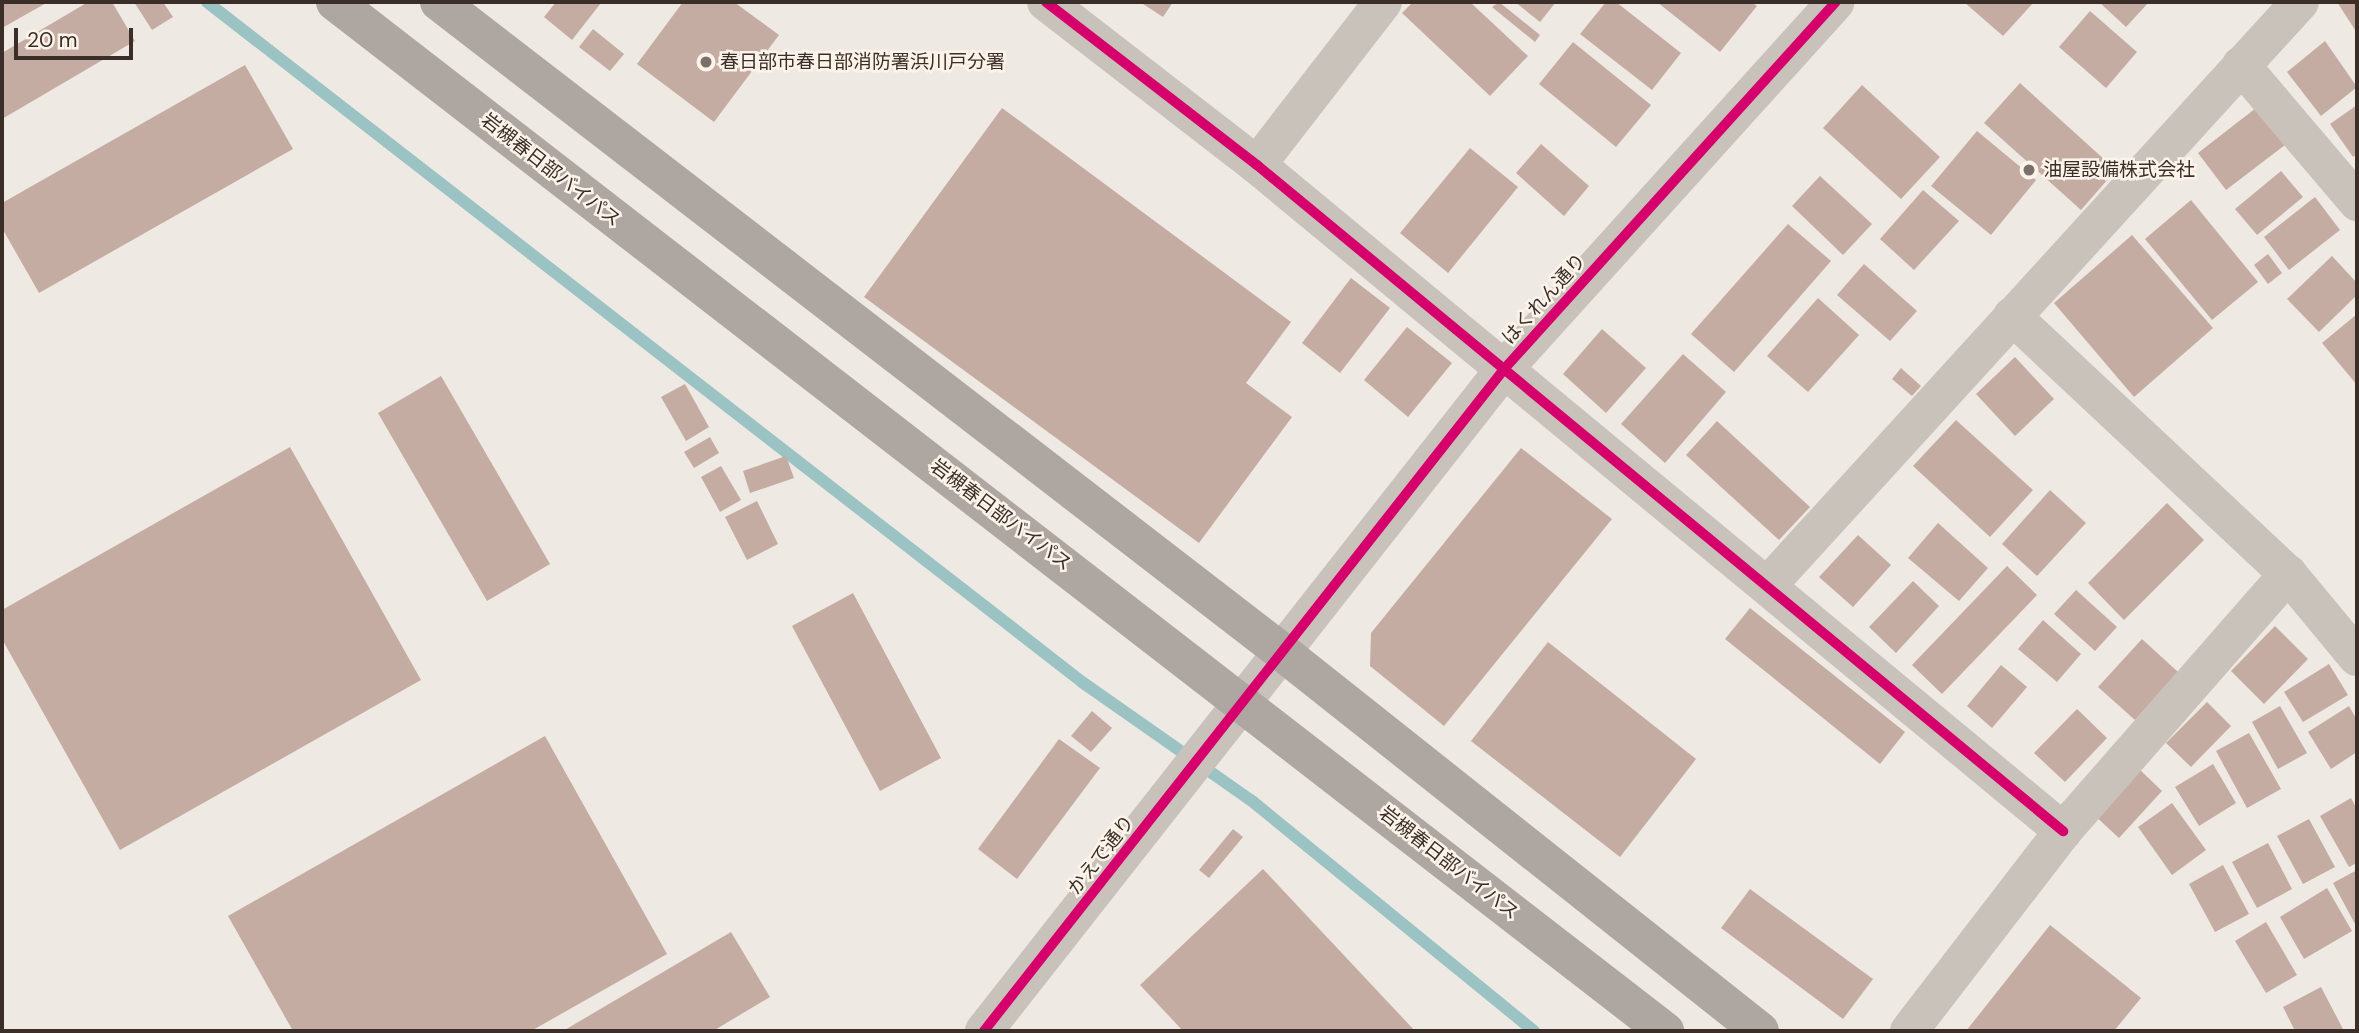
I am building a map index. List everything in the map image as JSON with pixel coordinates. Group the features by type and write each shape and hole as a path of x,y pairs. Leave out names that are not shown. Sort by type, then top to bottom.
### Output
{"highway":[{"name":"岩槻春日部バイパス","path":"335,2 1244,700 1665,1031"},
{"path":"439,2 1282,652 1760,1031"}],"street":[{"path":"1045,2 1257,165 2063,831"},
{"path":"1257,165 1383,2"},
{"name":"はくれん通り","path":"1244,700 1505,368 1836,2"},
{"path":"1768,585 2300,2"},
{"path":"2241,65 2357,202"},
{"path":"2012,316 2288,574 2357,657"},
{"path":"1909,1031 2063,831 2288,574"},
{"name":"かえで通り","path":"984,1031 1244,700"}],"building":[{"path":"2,2 48,2 2,28"},
{"path":"88,2 112,2 135,41 2,119 2,53"},
{"path":"134,2 163,2 173,17 152,30"},
{"path":"556,2 601,3 572,40 544,17"},
{"path":"683,2 734,2 779,35 714,122 637,64"},
{"path":"1140,2 1173,2 1163,17"},
{"path":"1413,2 1470,2 1528,56 1490,96 1402,13"},
{"path":"1499,2 1540,35 1535,42 1492,7"},
{"path":"1515,2 1556,2 1540,22"},
{"path":"1606,2 1616,2 1681,53 1652,90 1580,34"},
{"path":"1657,2 1751,2 1757,6 1720,52"},
{"path":"1964,2 2034,2 2003,36"},
{"path":"2099,2 2149,2 2126,27"},
{"path":"2337,2 2357,2 2357,33"},
{"path":"2090,11 2137,52 2106,88 2059,47"},
{"path":"593,29 624,54 610,71 579,47"},
{"path":"2325,41 2357,87 2321,116 2287,72"},
{"path":"1573,42 1651,105 1616,147 1539,84"},
{"path":"245,65 293,149 39,293 2,228 2,203"},
{"path":"2020,83 2116,170 2081,210 1984,123"},
{"path":"1862,85 1940,157 1901,199 1823,128"},
{"path":"2357,105 2357,154 2353,157 2330,124"},
{"path":"1002,108 1291,322 1246,383 1292,417 1199,543 864,297"},
{"path":"2256,108 2285,145 2226,190 2198,153"},
{"path":"1977,131 2036,180 1991,235 1931,186"},
{"path":"1541,144 1589,186 1564,216 1516,173"},
{"path":"1470,148 1518,187 1448,273 1400,233"},
{"path":"2281,171 2303,197 2257,235 2235,209"},
{"path":"1820,176 1872,224 1843,255 1792,206"},
{"path":"1923,190 1959,221 1914,270 1880,239"},
{"path":"2315,197 2340,230 2289,270 2264,237"},
{"path":"2191,200 2258,282 2212,320 2145,239"},
{"path":"1788,224 1831,261 1734,372 1691,334"},
{"path":"2132,235 2213,328 2134,397 2054,303"},
{"path":"2268,254 2282,273 2268,284 2254,265"},
{"path":"2332,256 2357,283 2357,295 2319,332 2287,299"},
{"path":"1864,264 1917,311 1890,341 1837,295"},
{"path":"1351,278 1390,308 1340,373 1302,343"},
{"path":"1818,298 1859,335 1808,392 1767,356"},
{"path":"2357,314 2357,385 2322,343"},
{"path":"1407,327 1452,363 1408,417 1364,380"},
{"path":"1602,329 1646,368 1606,413 1563,374"},
{"path":"1683,354 1726,392 1665,463 1621,424"},
{"path":"2015,357 2054,399 2015,436 1976,394"},
{"path":"1901,368 1921,386 1912,396 1892,379"},
{"path":"441,376 550,564 487,601 378,413"},
{"path":"685,384 709,427 686,441 661,397"},
{"path":"1956,420 2033,490 1990,537 1913,466"},
{"path":"1717,421 1810,507 1779,540 1686,455"},
{"path":"710,437 719,453 694,468 684,452"},
{"path":"290,447 421,680 120,850 2,639 2,610"},
{"path":"1521,448 1612,519 1444,726 1370,666 1371,633"},
{"path":"786,456 794,478 750,493 743,471"},
{"path":"721,466 741,500 720,512 701,477"},
{"path":"2050,490 2086,523 2037,576 2002,544"},
{"path":"757,501 778,544 747,560 725,517"},
{"path":"2167,503 2204,540 2124,620 2088,583"},
{"path":"1938,523 1988,568 1959,601 1908,558"},
{"path":"1858,535 1891,565 1853,607 1819,577"},
{"path":"2007,566 2037,595 1942,694 1912,665"},
{"path":"1913,581 1939,606 1896,653 1869,627"},
{"path":"2076,590 2117,627 2095,651 2054,614"},
{"path":"853,593 941,758 880,791 792,626"},
{"path":"1750,608 1905,732 1880,764 1725,639"},
{"path":"2043,620 2081,654 2057,682 2018,649"},
{"path":"2275,626 2308,659 2264,704 2231,671"},
{"path":"2142,639 2178,672 2135,720 2098,687"},
{"path":"1548,642 1696,759 1620,857 1471,741"},
{"path":"2329,664 2348,695 2303,722 2284,692"},
{"path":"2001,665 2027,687 1992,728 1967,706"},
{"path":"2207,702 2231,726 2191,767 2166,743"},
{"path":"2280,706 2307,753 2278,769 2252,722"},
{"path":"2349,706 2357,720 2357,752 2331,769 2308,732"},
{"path":"2077,709 2107,738 2065,782 2034,753"},
{"path":"1092,711 1112,728 1091,752 1071,736"},
{"path":"2249,733 2281,789 2247,808 2216,751"},
{"path":"545,736 667,954 531,1031 293,1031 228,916"},
{"path":"1059,739 1100,768 1017,879 978,849"},
{"path":"2213,764 2236,803 2199,826 2175,787"},
{"path":"2136,766 2162,791 2119,838 2092,813"},
{"path":"2351,798 2357,809 2357,863 2349,867 2320,816"},
{"path":"2172,803 2206,850 2172,875 2138,827"},
{"path":"2309,819 2335,867 2303,884 2277,836"},
{"path":"1233,829 1243,837 1209,878 1199,870"},
{"path":"2268,843 2292,889 2257,908 2232,862"},
{"path":"2223,865 2249,914 2215,932 2189,884"},
{"path":"1263,869 1415,1031 1183,1031 1140,985"},
{"path":"2357,870 2357,923 2355,924 2333,883"},
{"path":"2327,888 2352,931 2304,959 2280,917"},
{"path":"1750,889 1873,979 1843,1019 1721,928"},
{"path":"2266,922 2297,975 2266,993 2235,941"},
{"path":"2050,925 2141,998 2114,1031 1966,1031"},
{"path":"731,932 770,997 713,1031 563,1031"},
{"path":"2321,987 2344,1031 2295,1031 2283,1007"}],"waterway":[{"path":"207,2 1082,682 1252,801 1534,1031"}],"cycle path":[{"path":"1046,2 1257,165 2063,831"},
{"path":"984,1031 1505,368 1836,2"}],"place":[{"name":"春日部市春日部消防署浜川戸分署","path":"706,62"},
{"name":"油屋設備株式会社","path":"2029,170"}]}
